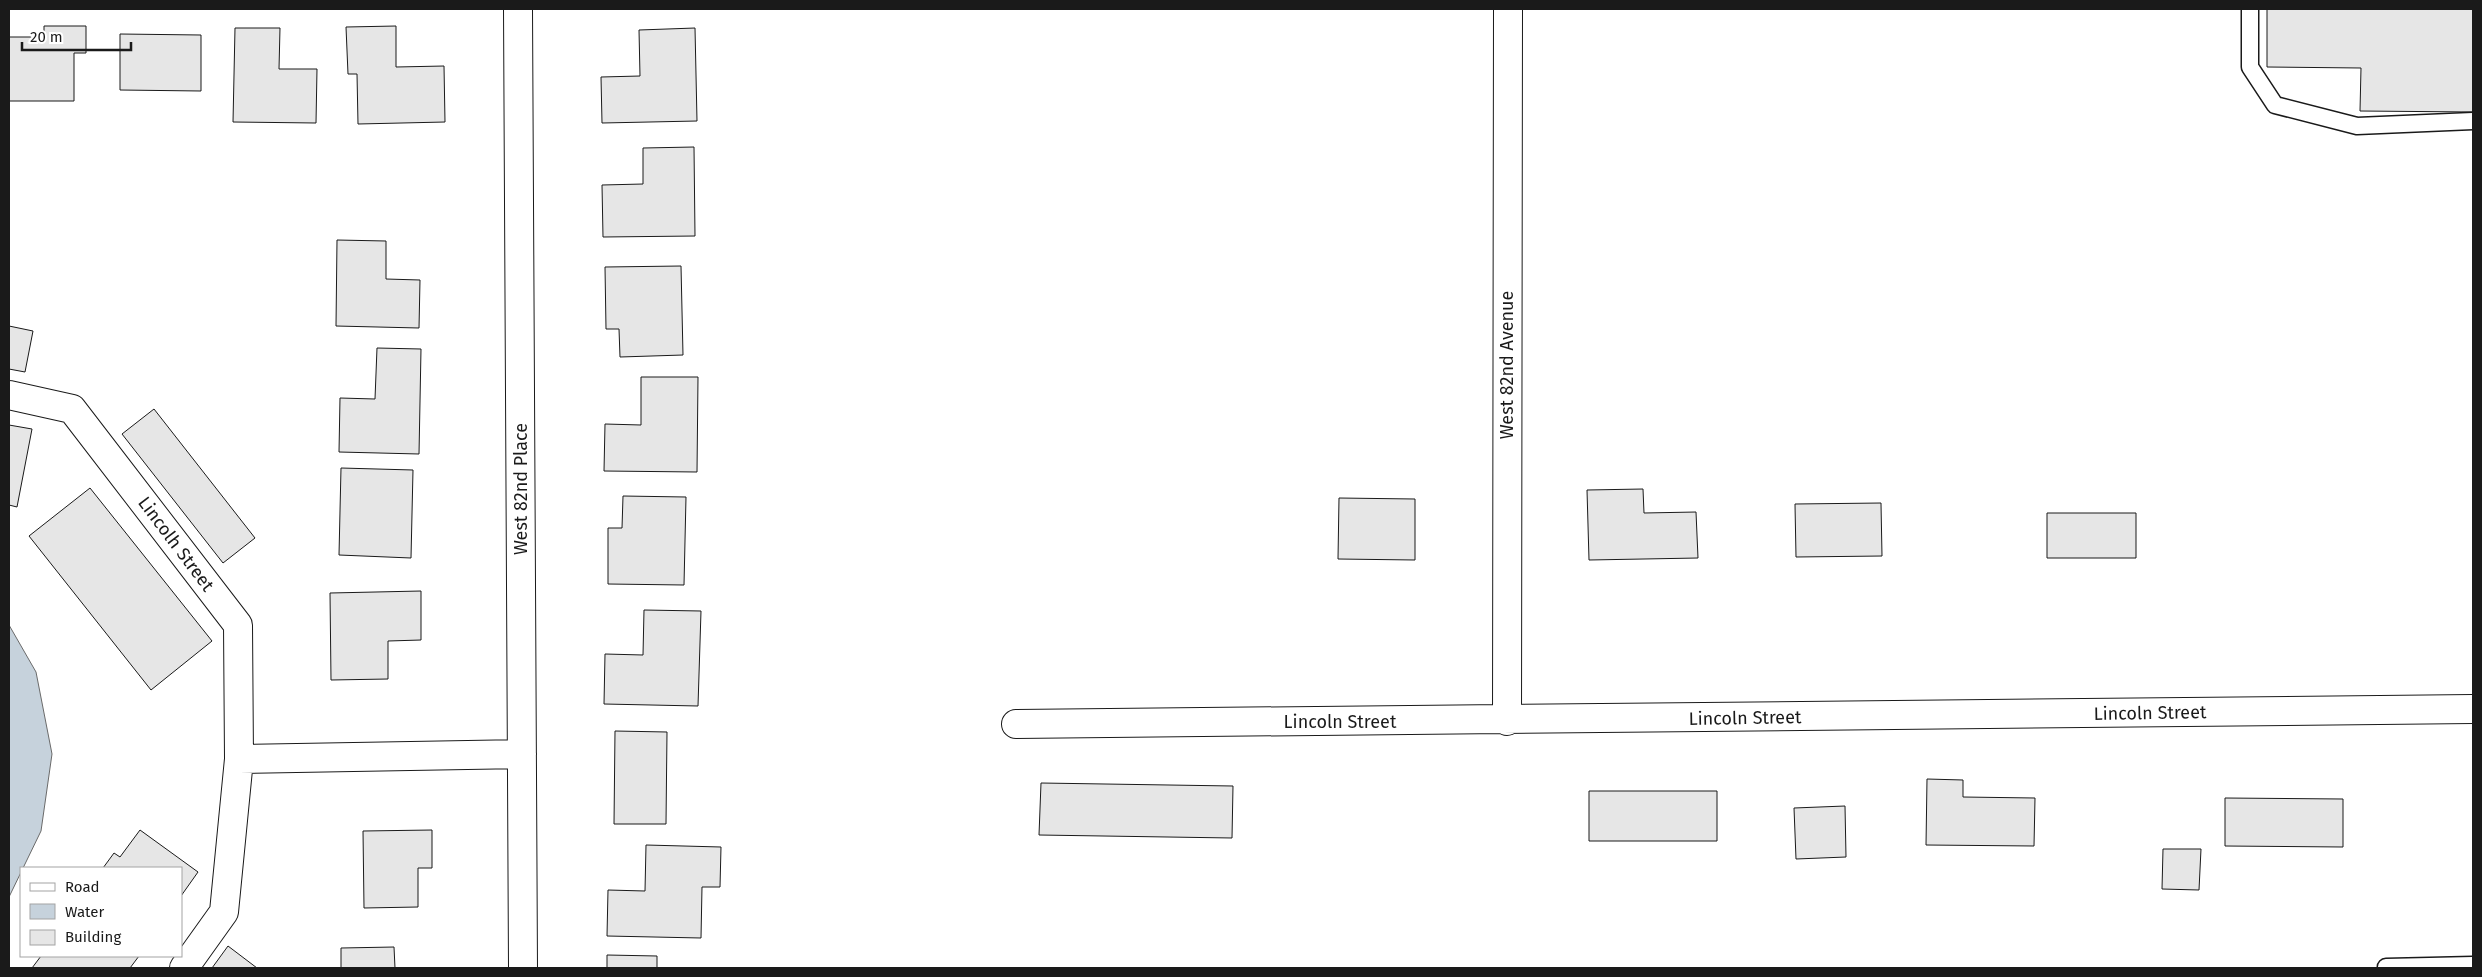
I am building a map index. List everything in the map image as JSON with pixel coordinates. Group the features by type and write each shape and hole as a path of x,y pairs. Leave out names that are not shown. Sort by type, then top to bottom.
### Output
{"street":[{"name":"West 82nd Place","path":"518,9 523,968"},
{"name":"West 82nd Avenue","path":"1507,721 1508,9"},
{"name":"Lincolh Street","path":"9,394 72,409 238,625 239,758 224,912 184,968"},
{"name":"Lincoln Street","path":"1016,724 1507,721 2473,709"},
{"path":"239,758 522,754"}],"lane":[{"path":"2250,9 2250,67 2275,105 2357,126 2473,121"},
{"path":"2386,967 2473,965"}],"water":[{"path":"9,625 36,672 52,754 41,831 24,867 20,867 20,874 9,897"}],"building":[{"path":"2267,9 2473,9 2473,112 2360,111 2361,68 2267,67"},
{"path":"44,26 86,26 86,53 74,53 74,101 9,101 9,37 44,37"},
{"path":"396,26 396,67 444,66 445,122 358,124 357,74 348,74 346,27"},
{"path":"235,28 280,28 279,69 317,69 316,123 233,122"},
{"path":"695,28 697,121 602,123 601,77 640,76 639,30"},
{"path":"120,34 201,35 201,91 120,90"},
{"path":"694,147 695,236 603,237 602,185 643,184 643,148"},
{"path":"337,240 386,241 386,279 420,280 419,328 336,326"},
{"path":"681,266 683,355 620,357 619,329 606,329 605,267"},
{"path":"9,326 33,331 25,372 9,369"},
{"path":"377,348 421,349 419,454 339,452 340,398 375,399"},
{"path":"641,377 698,377 697,472 604,471 605,424 641,425"},
{"path":"154,409 255,538 223,563 122,434"},
{"path":"9,425 32,429 17,507 9,505"},
{"path":"341,468 413,470 411,558 339,555"},
{"path":"90,488 212,641 151,690 29,536"},
{"path":"1643,489 1644,513 1696,512 1698,558 1589,560 1587,490"},
{"path":"623,496 686,497 684,585 608,584 608,528 622,528"},
{"path":"1339,498 1415,499 1415,560 1338,559"},
{"path":"1881,503 1882,556 1796,557 1795,504"},
{"path":"2047,513 2136,513 2136,558 2047,558"},
{"path":"421,591 421,640 388,641 388,679 331,680 330,593"},
{"path":"644,610 701,611 698,706 604,704 605,654 643,655"},
{"path":"615,731 667,732 666,824 614,824"},
{"path":"1927,779 1963,780 1963,797 2035,798 2034,846 1926,845"},
{"path":"1041,783 1233,786 1232,838 1039,835"},
{"path":"1589,791 1717,791 1717,841 1589,841"},
{"path":"2225,798 2343,799 2343,847 2225,846"},
{"path":"1845,806 1846,857 1796,859 1794,808"},
{"path":"140,830 198,872 182,895 182,867 104,867 114,853 120,857"},
{"path":"432,830 432,868 418,868 418,907 364,908 363,831"},
{"path":"646,845 721,847 720,887 702,887 701,938 607,936 608,890 645,891"},
{"path":"2163,849 2201,849 2199,890 2162,889"},
{"path":"228,946 257,968 212,968"},
{"path":"394,947 395,968 341,968 341,948"},
{"path":"607,955 657,956 657,968 607,968"},
{"path":"40,957 138,957 130,968 32,968"}]}
